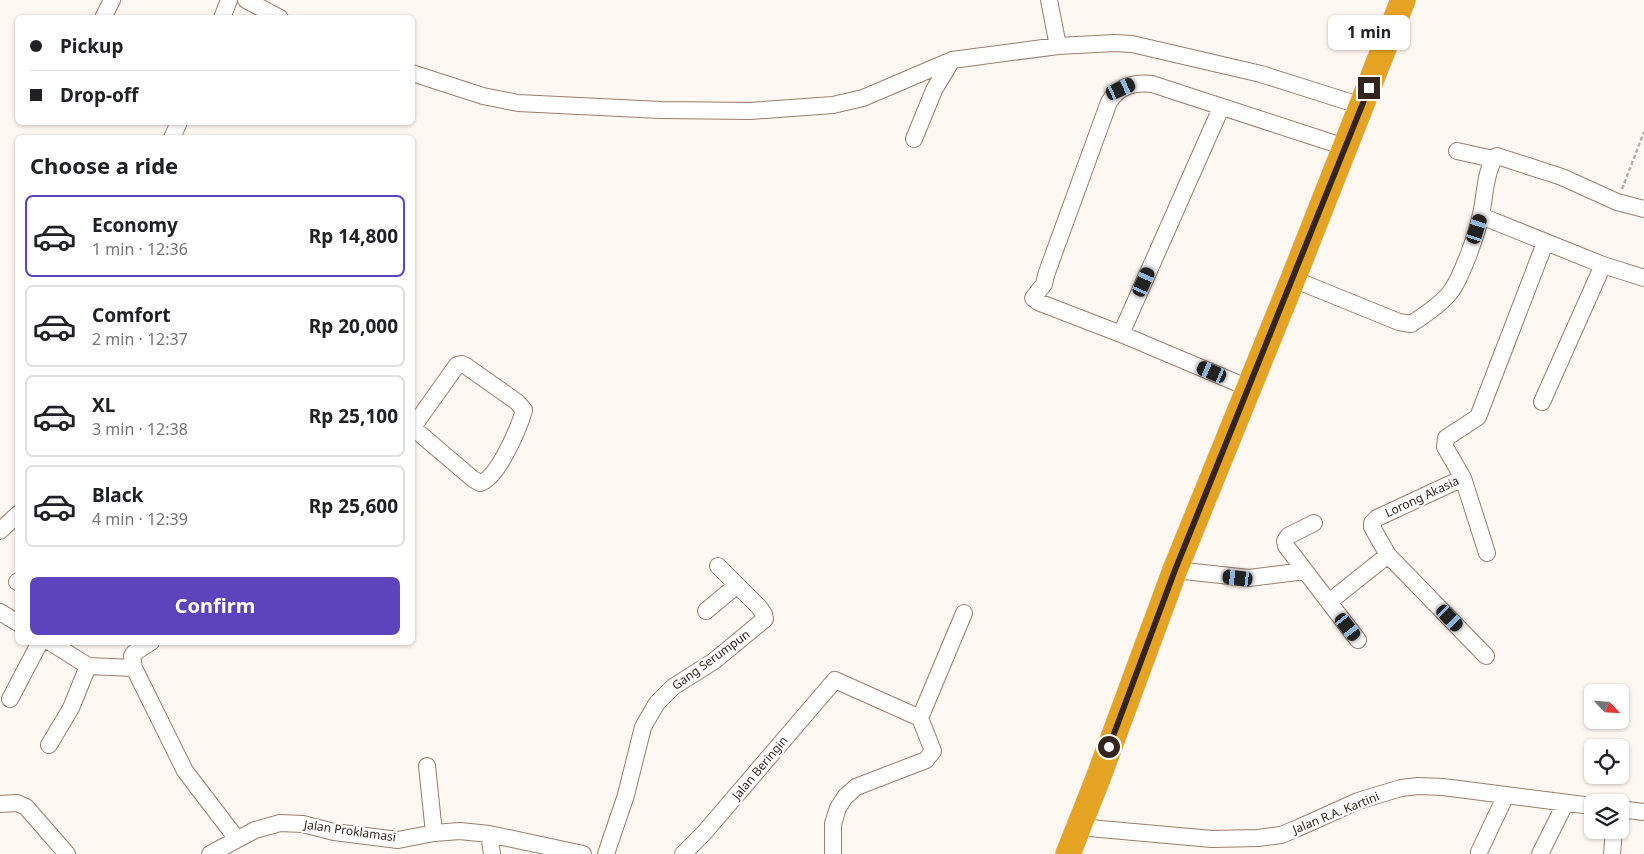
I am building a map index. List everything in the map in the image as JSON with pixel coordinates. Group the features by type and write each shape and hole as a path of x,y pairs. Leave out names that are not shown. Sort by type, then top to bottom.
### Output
{"highway":[{"path":"1068,854 1175,570 1403,0"}],"street":[{"path":"104,15 112,0"},
{"path":"223,15 229,0"},
{"path":"246,0 274,15"},
{"path":"1049,0 1058,46"},
{"path":"415,74 483,96 518,103 661,110 750,111 824,106 848,102 863,98 952,60 1058,46 1132,44 1262,74 1362,106"},
{"path":"914,138 934,90 952,60"},
{"path":"1249,388 1121,334 1038,302 1033,298 1044,284 1109,102 1121,89 1131,84 1152,84 1345,147"},
{"path":"1121,334 1221,108"},
{"path":"1456,152 1493,159"},
{"path":"1293,279 1399,322 1411,324 1452,290 1468,256 1481,216 1490,165 1497,156 1586,187 1617,202 1644,209"},
{"path":"1481,216 1545,243 1644,278"},
{"path":"1463,478 1444,447 1446,438 1478,417 1545,243"},
{"path":"1542,402 1603,265"},
{"path":"415,424 457,365 466,366 517,402 524,410 521,422 499,465 486,482 480,483 473,479 415,429"},
{"name":"Lorong Akasia","path":"1486,656 1388,555 1372,528 1372,523 1377,518 1463,478 1487,552"},
{"path":"0,531 15,517"},
{"path":"1314,523 1288,536 1285,541 1286,546 1358,640"},
{"path":"1329,602 1388,555"},
{"name":"Gang Serumpun","path":"606,854 626,796 643,727 657,703 673,687 714,661 765,620 764,614 759,607 718,566"},
{"path":"1175,570 1248,578 1304,571"},
{"path":"706,611 737,585"},
{"path":"0,612 15,621"},
{"path":"833,854 834,824 838,808 845,797 856,787 926,760 931,755 933,751 932,745 920,718 964,613"},
{"path":"10,699 38,645"},
{"path":"55,645 88,666 134,668"},
{"path":"146,645 132,656 134,668 185,771 237,839"},
{"path":"49,745 70,708 88,666"},
{"name":"Jalan Beringin","path":"683,854 704,834 834,680 920,718"},
{"path":"427,766 434,833"},
{"name":"Jalan R.A. Kartini","path":"1078,827 1212,838 1258,838 1281,834 1358,802 1401,788 1418,786 1443,787 1584,805"},
{"path":"1479,852 1506,795"},
{"path":"0,804 18,803 26,807 68,854"},
{"path":"1540,854 1565,804"},
{"path":"1629,810 1644,812"},
{"name":"Jalan Proklamasi","path":"210,854 254,830 280,823 303,824 334,832 398,840 434,833 460,831 489,834 584,854"},
{"path":"489,834 492,854"},
{"path":"1612,854 1613,839"}],"path":[{"path":"1617,202 1644,132"}],"route":[{"path":"1109,747 1175,570 1369,88"}]}
